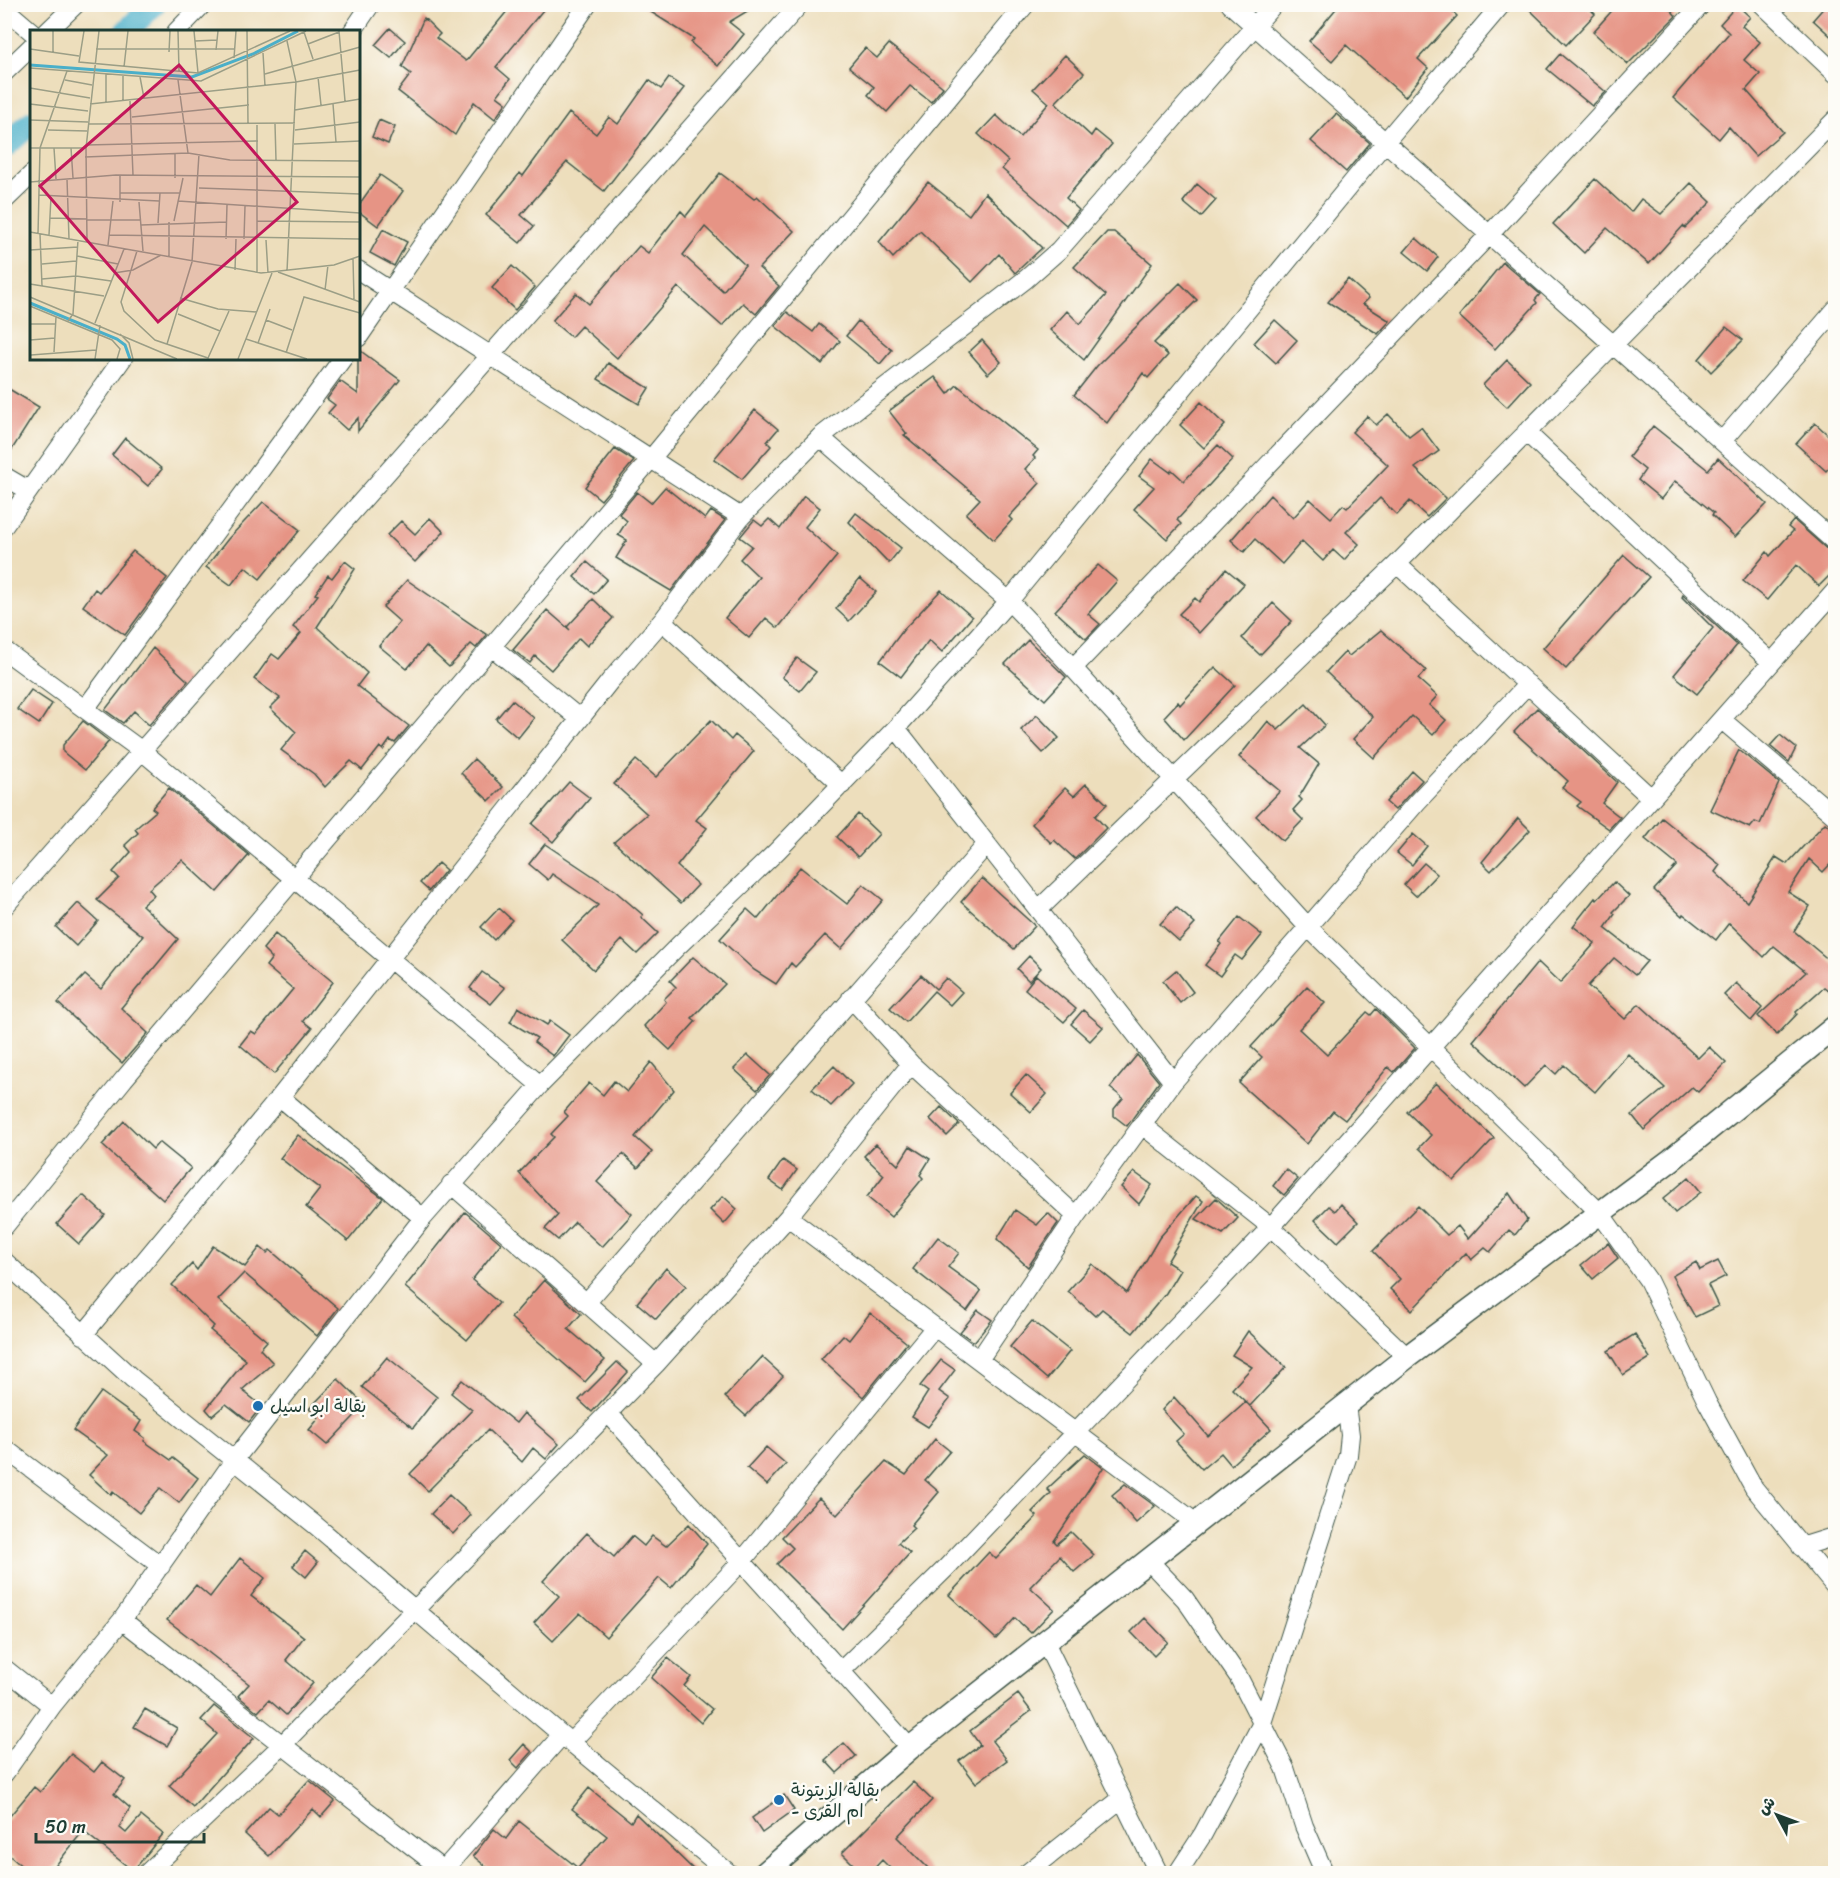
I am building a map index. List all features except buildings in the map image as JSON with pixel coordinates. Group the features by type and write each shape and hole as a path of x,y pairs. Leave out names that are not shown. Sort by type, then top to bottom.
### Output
{"street":[{"path":"49,30 76,4"},
{"path":"179,30 203,4"},
{"path":"353,30 371,4"},
{"path":"360,335 392,292 588,4"},
{"path":"4,908 800,4"},
{"path":"4,1227 124,1079 650,460 1026,4"},
{"path":"1230,4 1836,543"},
{"path":"83,1335 280,1097 580,719 662,621 741,518 820,436 1043,265 1072,236 1274,4"},
{"path":"4,1773 52,1706 122,1620 235,1459 423,1218 540,1085 896,729 1008,601 1386,141 1502,4"},
{"path":"1073,668 1489,235 1702,4"},
{"path":"1762,4 1836,74"},
{"path":"4,8 30,30"},
{"path":"4,74 30,48"},
{"path":"1038,910 1397,564 1836,119"},
{"path":"4,201 30,176"},
{"path":"360,271 741,518"},
{"path":"1722,441 1836,309"},
{"path":"4,526 122,360"},
{"path":"85,709 342,360"},
{"path":"1526,432 1771,662"},
{"path":"820,436 1008,601 1175,778 1308,927 1600,1213 1648,1280 1707,1402 1754,1488 1836,1588"},
{"path":"4,476 28,490"},
{"path":"1397,564 1650,797"},
{"path":"840,1671 945,1569 1271,1227 1836,590"},
{"path":"662,621 842,785"},
{"path":"492,647 580,719"},
{"path":"4,650 142,751 540,1085"},
{"path":"979,1360 1076,1216 1173,1082 1416,802 1528,684"},
{"path":"1722,720 1836,817"},
{"path":"896,729 1173,1082"},
{"path":"586,1303 987,844"},
{"path":"851,998 911,1064 1076,1216"},
{"path":"764,1874 910,1748 1407,1357 1695,1141 1836,1026"},
{"path":"156,1870 656,1364 788,1217 911,1064"},
{"path":"280,1097 423,1218"},
{"path":"1142,1125 1271,1227 1407,1357"},
{"path":"452,1184 656,1364"},
{"path":"788,1217 1196,1523"},
{"path":"7,1268 133,1379 235,1459 730,1874"},
{"path":"122,1620 444,1872 566,1738 742,1561 935,1327"},
{"path":"1177,1874 1203,1834 1262,1723 1348,1455 1350,1435 1346,1405"},
{"path":"609,1414 910,1748"},
{"path":"4,1448 161,1566"},
{"path":"1801,1547 1836,1536"},
{"path":"1149,1561 1185,1599 1212,1634 1238,1676 1285,1768 1304,1826 1325,1874"},
{"path":"1045,1642 1159,1874"},
{"path":"4,1668 52,1706"},
{"path":"1026,1874 1121,1799"}],"waterway":[{"path":"128,30 154,4"},
{"path":"4,147 30,124"}],"place":[{"name":"بقالة ابو اسيل","path":"258,1406"},
{"name":"بقالة الزيتونة - ام القرى","path":"779,1800"}]}
